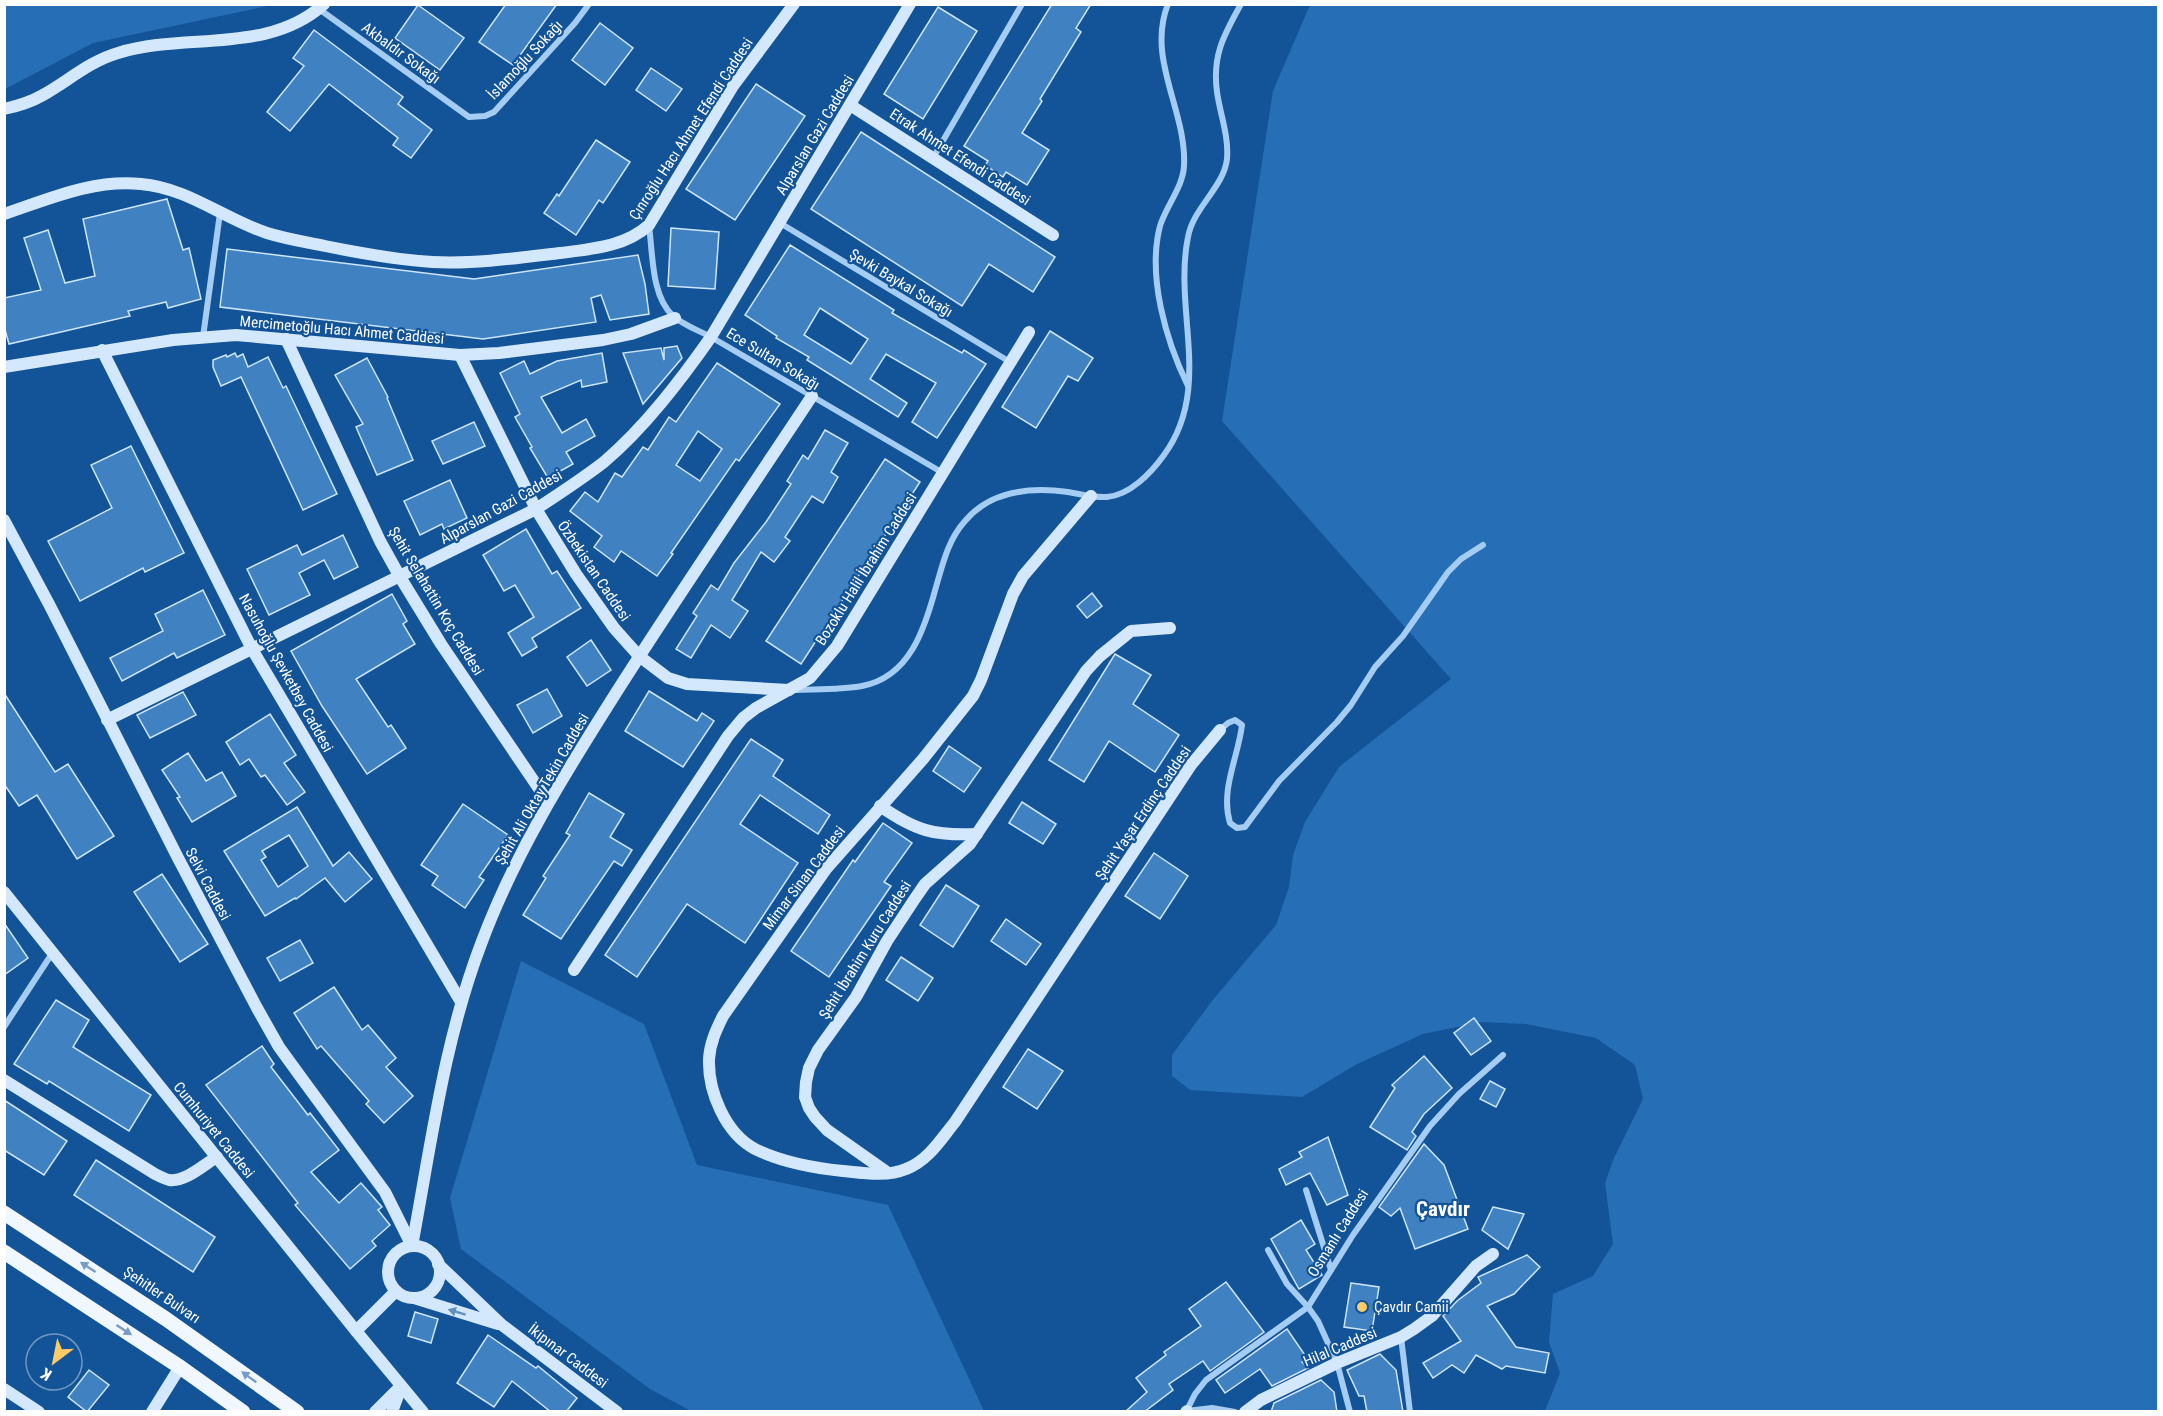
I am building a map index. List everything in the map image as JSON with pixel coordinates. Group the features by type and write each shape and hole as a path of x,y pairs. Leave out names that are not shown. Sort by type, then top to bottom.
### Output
{"main road":[{"name":"Şehitler Bulvarı","path":"4,1213 166,1319 297,1412"},
{"path":"4,1252 180,1367 243,1412"}],"street":[{"name":"İslamoğlu Sokağı","path":"470,117 485,116 494,112 575,24 590,4"},
{"name":"Çınroğlu Hacı Ahmet Efendi Caddesi","path":"4,214 77,189 106,183 156,186 176,191 251,227 294,240 364,254 432,262 506,260 591,249 629,239 639,235 649,225 733,86 794,4"},
{"name":"Alparslan Gazi Caddesi","path":"108,720 536,509 585,477 624,443 668,394 711,337 910,4"},
{"path":"933,158 1022,4"},
{"path":"1168,4 1164,15 1161,42 1164,66 1180,127 1184,168 1161,224 1156,263 1161,306 1168,338 1189,387"},
{"path":"790,690 864,686 880,680 898,668 921,635 944,557 955,534 966,519 981,506 1004,495 1026,490 1054,490 1106,497 1122,493 1152,470 1178,432 1186,414 1189,387 1185,258 1188,234 1227,163 1228,149 1217,91 1216,69 1218,47 1241,4"},
{"name":"Akbaldır Sokağı","path":"321,7 470,117"},
{"path":"4,110 42,95 96,62 118,53 159,44 250,37 271,32 304,19 321,7"},
{"name":"Etrak Ahmet Efendi Caddesi","path":"850,105 1053,235"},
{"path":"203,337 220,212"},
{"name":"Şevki Baykal Sokağı","path":"780,223 1011,363"},
{"path":"649,225 657,285 664,305 675,318"},
{"name":"Mercimetoğlu Hacı Ahmet Caddesi","path":"4,367 102,350 203,337 286,339 460,355 526,351 631,334 675,318"},
{"name":"Ece Sultan Sokağı","path":"675,318 943,473"},
{"name":"Bozoklu Halil İbrahim Caddesi","path":"574,970 728,736 743,718 756,708 810,678 837,646 1029,333"},
{"name":"Şehit Selahattin Koç Caddesi","path":"286,339 380,541 400,577 441,644 548,802"},
{"name":"Nasuhoğlu Şevketbey Caddesi","path":"102,350 252,649 461,1002"},
{"name":"Özbekistan Caddesi","path":"460,355 536,509 614,628 639,656 668,678 687,684 790,690"},
{"name":"Şehit Ali Oktay Tekin Caddesi","path":"412,1246 448,1049 481,943 501,896 548,802 639,656 812,396"},
{"name":"Mimar Sinan Caddesi","path":"889,1174 832,1170 799,1164 754,1148 732,1128 713,1092 709,1060 716,1030 723,1016 826,869 962,712 981,680 1013,594 1023,576 1091,496"},
{"name":"Selvi Caddesi","path":"4,520 177,858 279,1047 385,1192 412,1246"},
{"name":"Şehit Yaşar Erdinç Caddesi","path":"889,1174 906,1170 920,1162 955,1122 1191,765 1220,730 1235,720 1242,725 1230,779 1226,811 1230,823 1237,828 1245,827 1279,781 1351,705 1375,666 1404,636 1448,572 1461,558 1483,545"},
{"name":"Şehit İbrahim Kuru Caddesi","path":"889,1174 834,1136 809,1108 806,1082 809,1068 818,1050 856,996 887,940 925,884 954,859 977,834 1059,709 1100,656 1119,638 1131,631 1170,628"},
{"path":"880,806 911,826 926,831 958,835 977,834"},
{"name":"Cumhuriyet Caddesi","path":"4,892 423,1412"},
{"path":"4,1028 53,952"},
{"name":"Osmanlı Caddesi","path":"1186,1411 1206,1380 1308,1307 1396,1173 1430,1126 1459,1094 1503,1055"},
{"path":"4,1080 168,1180 180,1179 217,1157"},
{"path":"1306,1190 1331,1270"},
{"path":"412,1246 428,1251 438,1264 438,1281 434,1288 428,1294 412,1298 396,1291 388,1276 391,1260 396,1253 412,1246"},
{"path":"1268,1250 1287,1284 1318,1321 1337,1363 1350,1412"},
{"name":"Hilal Caddesi","path":"1245,1412 1269,1396 1337,1363 1401,1337 1432,1316 1476,1266 1493,1254"},
{"name":"İkipınar Caddesi","path":"438,1264 502,1325 617,1412"},
{"path":"356,1331 396,1291"},
{"name":"İkipınar Caddesi","path":"412,1298 502,1325"},
{"path":"1401,1337 1410,1412"},
{"path":"152,1412 180,1367"},
{"path":"375,1412 401,1386"},
{"path":"392,1412 401,1386"},
{"path":"4,1389 39,1412"},
{"path":"1186,1411 1212,1408 1235,1412"}],"shaded area":[{"path":"5,4 272,5 93,43 5,89"},
{"path":"1310,5 2158,5 2158,1411 1545,1411 1560,1373 1549,1342 1553,1294 1593,1276 1613,1244 1605,1183 1614,1158 1643,1099 1635,1065 1596,1038 1526,1024 1481,1022 1423,1034 1357,1064 1302,1097 1190,1090 1172,1076 1172,1055 1212,1001 1276,925 1289,887 1293,855 1305,822 1339,767 1451,679 1222,421 1273,91"},
{"path":"521,961 644,1024 697,1165 888,1205 984,1411 691,1411 650,1389 461,1249 450,1198"}],"building":[{"path":"506,4 557,4 513,65 479,42"},
{"path":"1052,4 1091,4 1076,28 1081,32 1022,133 1049,150 1027,185 1006,172 1003,177 985,165 988,161 964,146"},
{"path":"418,5 464,38 440,70 395,38"},
{"path":"938,7 977,31 923,119 884,94"},
{"path":"600,23 633,48 605,85 572,60"},
{"path":"314,30 403,97 398,104 432,130 411,158 393,145 398,138 329,84 290,131 267,112 304,66 293,58"},
{"path":"651,68 682,89 666,111 636,90"},
{"path":"756,84 805,116 735,220 686,189"},
{"path":"861,132 1055,257 1033,292 989,264 962,306 811,209"},
{"path":"596,140 630,162 603,203 599,200 576,235 544,213 557,194 559,196"},
{"path":"167,199 183,250 189,248 201,299 168,308 166,302 128,311 130,316 9,344 4,326 4,298 41,290 24,238 48,230 65,283 95,276 83,219"},
{"path":"671,228 719,232 715,289 668,286"},
{"path":"790,245 894,310 892,313 962,353 964,350 986,364 937,438 912,422 936,383 886,354 870,379 907,403 898,417 807,360 809,357 776,338 777,336 745,315","holes":["820,308 868,339 851,364 804,335"]},
{"path":"227,249 474,279 638,255 649,314 610,320 601,295 591,298 596,322 483,339 220,307"},
{"path":"1050,331 1093,358 1078,381 1068,376 1036,428 1002,407"},
{"path":"677,346 682,358 643,404 623,353 661,348 664,360 664,348"},
{"path":"235,353 237,357 243,354 248,367 268,357 283,388 286,386 337,494 303,510 241,377 221,386 213,367 213,360"},
{"path":"602,353 607,382 582,387 581,380 541,397 562,433 586,419 595,436 566,452 573,464 548,478 515,417 520,414 500,373 524,361 530,374 557,361"},
{"path":"367,358 388,397 413,460 377,475 356,427 363,424 335,375"},
{"path":"717,363 780,404 739,461 736,459 657,576 621,551 614,562 594,547 602,536 570,511 585,492 598,502 615,473 622,477 643,447 648,450 669,417 676,422","holes":["698,431 722,449 700,481 676,465"]},
{"path":"474,422 485,446 443,464 432,441"},
{"path":"825,430 848,443 831,472 838,477 823,503 812,496 785,537 790,541 774,562 761,552 732,600 748,611 730,638 711,625 691,658 676,649 697,616 693,613 711,585 718,590 734,563 766,522 791,484 787,481 803,455 808,459"},
{"path":"131,446 184,553 145,572 143,568 80,601 48,541 112,508 91,465"},
{"path":"885,459 920,482 801,664 766,641"},
{"path":"450,480 467,518 444,529 442,524 420,535 404,501"},
{"path":"526,529 552,574 557,571 581,608 532,638 537,647 522,656 508,633 534,617 515,585 504,591 483,555"},
{"path":"343,535 358,567 334,579 324,560 299,573 310,595 269,615 247,569 297,545 302,555"},
{"path":"203,590 225,635 177,658 174,653 122,681 110,658 163,631 155,614"},
{"path":"1092,593 1102,606 1087,618 1077,606"},
{"path":"392,594 407,621 403,624 415,644 356,679 388,727 391,725 406,748 367,774 322,706 291,651"},
{"path":"591,640 611,670 587,686 567,657"},
{"path":"1115,654 1151,675 1133,704 1179,735 1155,772 1109,741 1084,782 1049,760"},
{"path":"547,689 562,716 533,733 517,705"},
{"path":"649,691 697,721 702,713 714,721 683,767 625,731"},
{"path":"183,692 196,715 150,738 137,715"},
{"path":"4,693 55,772 68,764 114,836 77,859 37,795 19,806 4,784"},
{"path":"270,714 296,755 284,763 305,792 287,805 265,775 261,777 249,759 240,765 226,742"},
{"path":"751,739 783,760 773,776 830,815 818,834 760,795 740,824 798,863 745,943 687,904 637,977 605,955"},
{"path":"949,746 981,768 964,792 933,771"},
{"path":"188,753 206,781 222,772 236,796 192,822 177,798 180,797 162,770"},
{"path":"589,793 624,814 610,837 632,850 622,866 614,861 561,939 523,915 546,878 543,876 570,835 566,833"},
{"path":"1022,802 1056,824 1043,844 1009,823"},
{"path":"463,804 508,835 479,877 484,880 465,908 432,885 438,876 421,865"},
{"path":"297,807 333,866 349,852 372,879 345,902 325,878 296,899 265,916 224,851","holes":["289,835 308,866 278,887 261,860 266,857 262,851"]},
{"path":"883,823 912,843 884,882 891,886 829,977 791,951 853,860 855,862"},
{"path":"1154,853 1188,876 1160,919 1125,896"},
{"path":"162,874 208,944 180,962 134,892"},
{"path":"946,885 979,906 953,947 920,925"},
{"path":"1006,919 1041,944 1026,965 991,941"},
{"path":"4,923 28,958 4,975"},
{"path":"300,940 313,963 280,981 267,958"},
{"path":"901,957 933,978 918,1001 886,980"},
{"path":"334,987 362,1030 368,1025 396,1058 386,1067 413,1096 384,1123 366,1104 369,1101 321,1046 317,1049 294,1013"},
{"path":"56,1000 89,1020 73,1047 151,1095 129,1131 49,1081 47,1084 14,1064"},
{"path":"1474,1018 1491,1041 1471,1055 1454,1033"},
{"path":"262,1046 274,1064 271,1067 339,1150 311,1172 339,1203 361,1183 382,1207 378,1210 390,1225 372,1241 376,1246 350,1269 295,1205 298,1203 206,1085"},
{"path":"1028,1049 1063,1071 1037,1109 1003,1087"},
{"path":"1424,1056 1452,1088 1424,1114 1412,1132 1416,1136 1407,1150 1370,1127 1395,1088 1392,1085"},
{"path":"1490,1081 1505,1089 1496,1107 1480,1099"},
{"path":"4,1100 67,1141 44,1175 4,1150"},
{"path":"1328,1137 1348,1195 1327,1205 1310,1173 1286,1185 1279,1169 1302,1157 1299,1152"},
{"path":"1424,1144 1444,1165 1468,1229 1415,1249 1400,1208 1391,1216 1379,1207"},
{"path":"96,1160 215,1237 193,1272 74,1195"},
{"path":"1493,1207 1524,1214 1508,1249 1482,1230"},
{"path":"1301,1220 1315,1244 1306,1250 1322,1275 1299,1289 1271,1239"},
{"path":"1527,1255 1540,1267 1514,1294 1487,1306 1516,1347 1549,1353 1545,1373 1506,1366 1502,1369 1476,1355 1464,1373 1452,1365 1433,1378 1423,1363 1461,1341 1443,1316 1457,1301 1481,1283 1478,1277"},
{"path":"1226,1282 1264,1332 1210,1371 1203,1361 1169,1384 1173,1390 1144,1412 1125,1412 1147,1392 1136,1378 1166,1355 1164,1352 1201,1326 1189,1309"},
{"name":"Çavdır Camii","path":"1351,1283 1379,1287 1372,1331 1344,1327"},
{"path":"415,1312 438,1319 431,1343 408,1336"},
{"path":"1287,1329 1307,1358 1302,1362 1308,1368 1272,1386 1260,1369 1225,1393 1216,1380"},
{"path":"488,1335 536,1368 538,1366 577,1398 566,1412 551,1412 512,1381 494,1407 457,1383"},
{"path":"1380,1354 1396,1370 1403,1412 1367,1412 1364,1396 1359,1396 1347,1370"},
{"path":"89,1370 109,1385 87,1412 68,1397 72,1392 84,1392 84,1376"},
{"path":"1321,1380 1334,1392 1337,1412 1271,1412 1274,1403"}],"place":[{"name":"Çavdır Camii","path":"1362,1307"}],"district":[{"name":"Çavdır","path":"1443,1209"}]}
